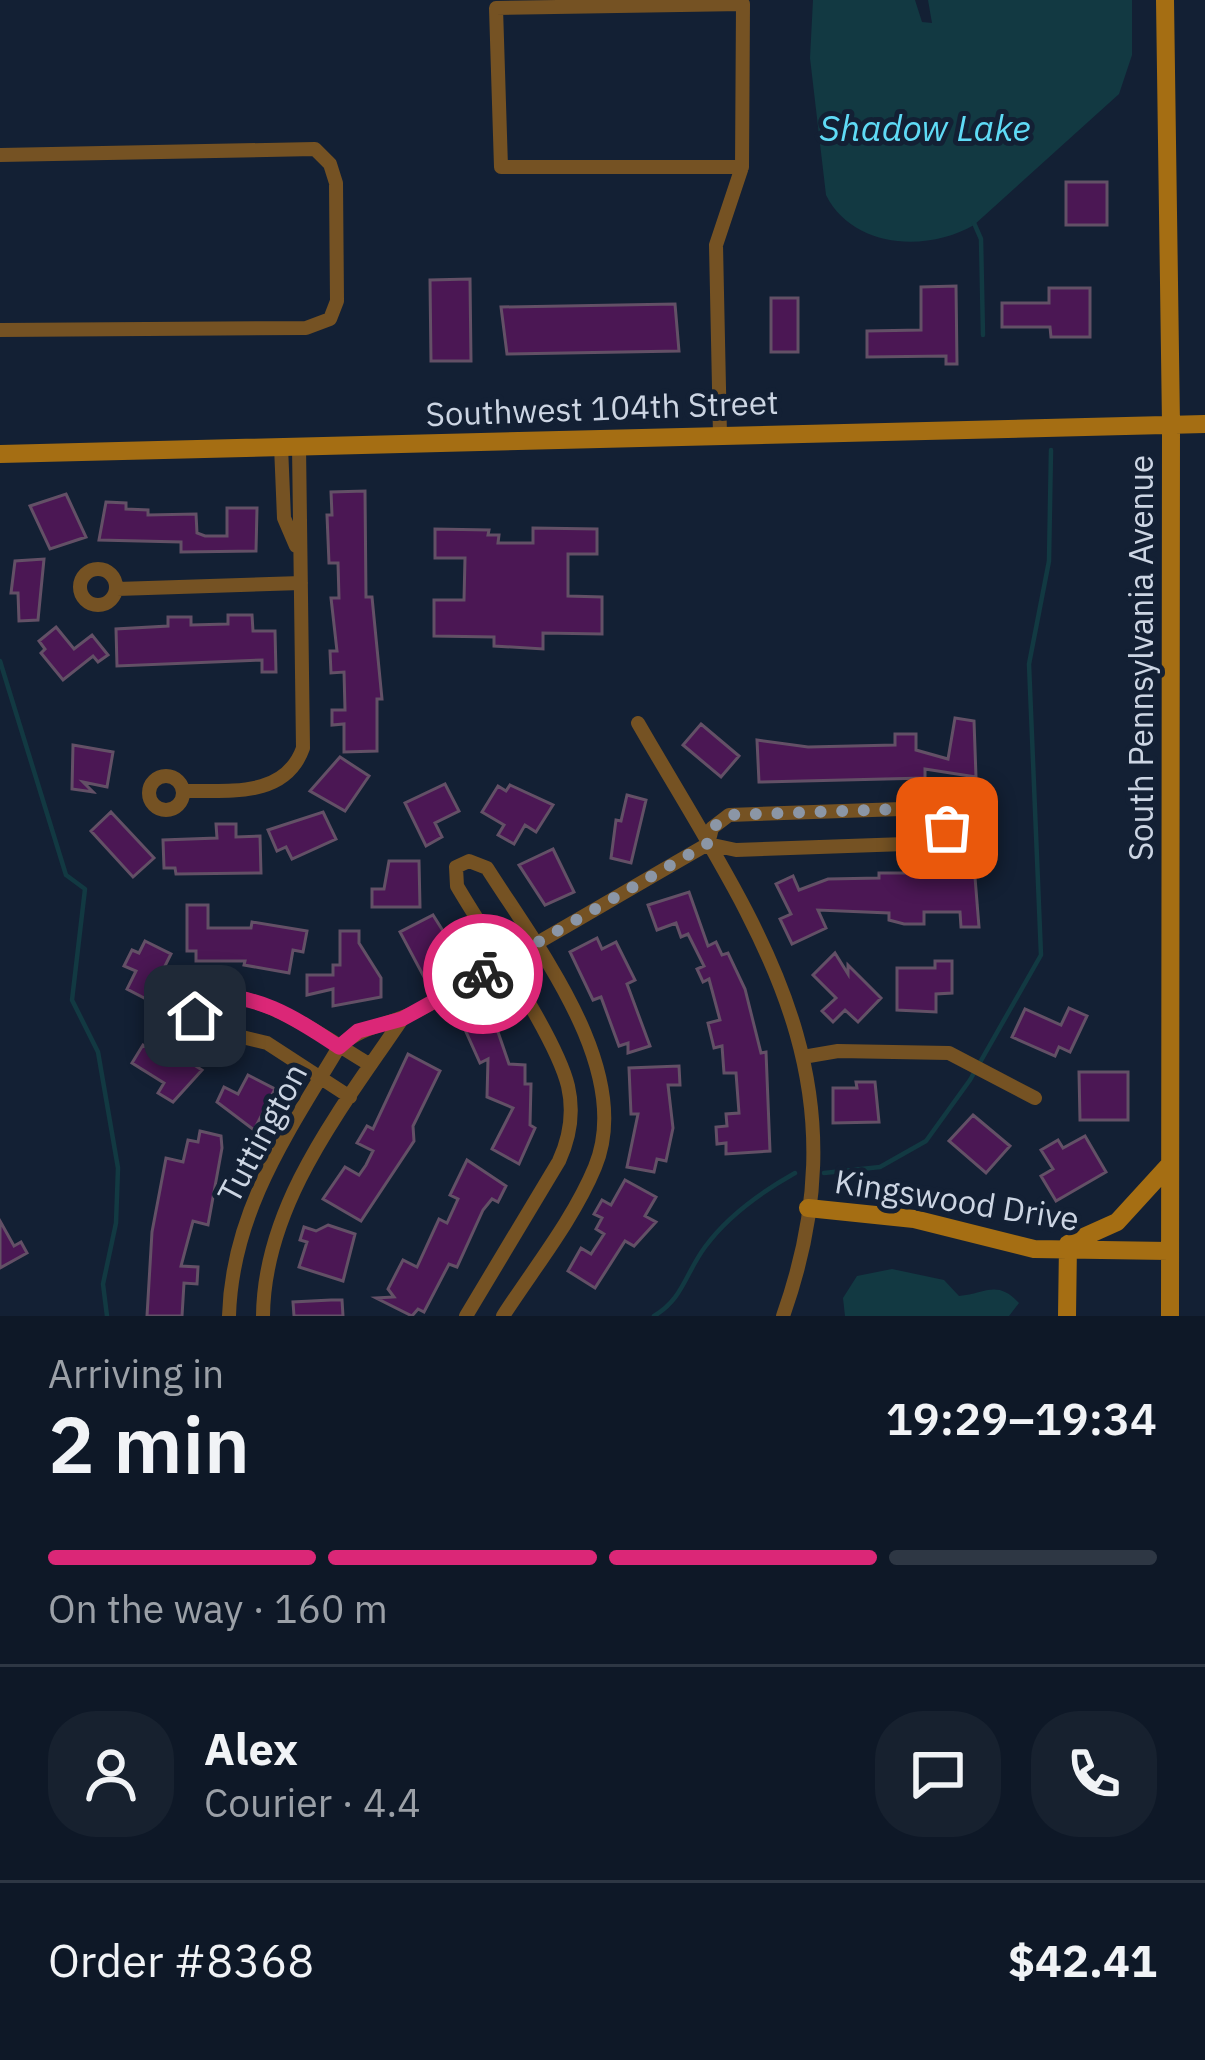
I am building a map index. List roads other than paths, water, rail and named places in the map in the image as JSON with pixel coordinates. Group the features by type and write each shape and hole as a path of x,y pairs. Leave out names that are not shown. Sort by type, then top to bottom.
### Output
{"main road":[{"name":"South Pennsylvania Avenue","path":"1165,0 1171,424 1170,1316"},
{"name":"Southwest 104th Street","path":"0,454 1205,424"},
{"path":"1067,1316 1068,1247 1117,1222 1170,1164"},
{"name":"Kingswood Drive","path":"808,1208 914,1219 1034,1249 1169,1251"}],"street":[{"path":"720,435 716,244 742,167 743,4 496,8 502,167 742,167"},
{"path":"0,154 307,147 326,157 335,183 338,301 329,319 306,328 0,330"},
{"path":"183,791 257,789 287,774 300,757 306,719 290,446"},
{"path":"116,589 301,583"},
{"path":"638,723 772,958 803,1057 812,1127 808,1208 796,1277 783,1316"},
{"name":"Tuttington","path":"229,1316 234,1258 246,1213 339,1047 358,1031 402,1019 502,964 707,844 721,819 748,812 931,808 948,821 945,835 934,843 736,850 707,844"},
{"path":"466,1316 560,1161 570,1130 565,1076 457,886 454,872 460,863 474,861 487,868 593,1050 606,1115 599,1155 586,1187 503,1316"},
{"path":"350,1097 267,1043 201,1027 195,1016 198,1004 222,997 261,1004 369,1064"},
{"name":"Tuttington","path":"263,1316 268,1257 284,1212 369,1064 402,1019"},
{"path":"803,1057 916,1050 961,1057 1035,1098"}],"water":[{"name":"Shadow Lake","path":"813,0 915,0 922,22 932,23 928,0 1132,0 1132,55 1119,94 974,225 935,239 893,240 854,226 826,195 810,58"},
{"path":"892,1269 944,1280 959,1296 997,1290 1019,1303 1009,1316 845,1316 843,1298 857,1276"}],"waterway":[{"path":"974,223 981,239 983,335"},
{"path":"824,1173 880,1167 926,1141 970,1080 1041,955 1029,664 1049,561 1051,450"},
{"path":"0,661 66,875 85,889 72,1000 98,1052 118,1168 116,1223 103,1284 107,1316"},
{"path":"654,1316 678,1294 705,1247 724,1225 795,1173"}]}
